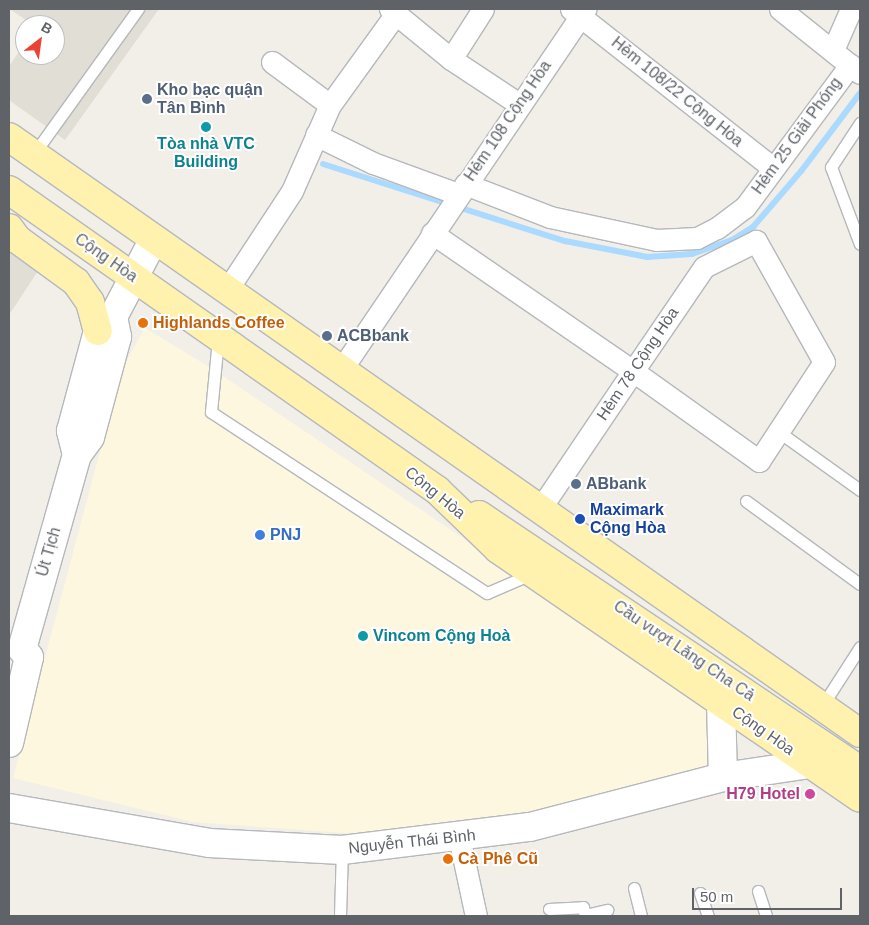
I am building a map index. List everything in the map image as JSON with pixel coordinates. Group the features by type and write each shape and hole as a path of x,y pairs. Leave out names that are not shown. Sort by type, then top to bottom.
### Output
{"main road":[{"path":"9,137 860,733"},
{"name":"Cộng Hòa","path":"9,190 436,490 498,549 860,798"},
{"path":"9,228 17,239 76,282 106,324"},
{"name":"Cầu vượt Lăng Cha Cả","path":"436,490 509,532 860,770"}],"street":[{"path":"451,59 483,9"},
{"path":"780,9 833,50 854,69"},
{"path":"833,50 851,9"},
{"name":"Hẻm 108 Cộng Hòa","path":"341,370 579,11"},
{"name":"Hẻm 108/22 Cộng Hòa","path":"579,11 774,168"},
{"path":"227,290 292,191 330,105 392,12 451,59 519,104"},
{"path":"272,62 330,105"},
{"name":"Hẻm 25 Giải Phóng","path":"316,135 373,163 527,211 656,240 697,238 718,228 745,207 854,69"},
{"path":"432,233 633,371 759,461 779,432"},
{"name":"Út Tịch","path":"9,743 29,657 16,659 77,454 71,431 106,324 154,240"},
{"name":"Hẻm 78 Cộng Hòa","path":"540,510 704,267 756,241 824,362 779,432"},
{"path":"721,702 723,777"},
{"name":"Nguyễn Thái Bình","path":"9,808 210,843 342,850 459,837 549,823 723,777 810,764"},
{"path":"459,837 476,916"}],"lane":[{"path":"33,155 138,9"},
{"path":"860,123 831,167 860,244"},
{"path":"218,337 212,412 486,593 534,573"},
{"path":"779,432 860,490"},
{"path":"746,502 860,584"},
{"path":"822,706 860,647"},
{"path":"340,916 342,850"},
{"path":"634,888 641,916"},
{"path":"758,891 766,916"},
{"path":"700,893 708,916"},
{"path":"549,909 583,907 585,916 607,910"}],"shaded area":[{"path":"10,9 159,9 65,140 9,100 9,66 15,57 15,65 65,65 65,15 19,15"},
{"path":"9,251 38,271 9,315"},
{"path":"145,328 211,368 510,570 719,717 712,771 642,783 520,819 372,835 193,822 13,778 122,369"}],"waterway":[{"path":"323,164 565,241 647,257 692,254 732,240 753,227 802,170 860,93"}],"place":[{"name":"Kho bạc quận Tân Bình","path":"147,99"},
{"name":"Tòa nhà VTC Building","path":"206,127"},
{"name":"Highlands Coffee","path":"143,323"},
{"name":"ACBbank","path":"327,336"},
{"name":"ABbank","path":"576,484"},
{"name":"Maximark Cộng Hòa","path":"580,519"},
{"name":"PNJ","path":"260,535"},
{"name":"Vincom Cộng Hoà","path":"363,636"},
{"name":"H79 Hotel","path":"810,794"},
{"name":"Cà Phê Cũ","path":"448,859"}]}
